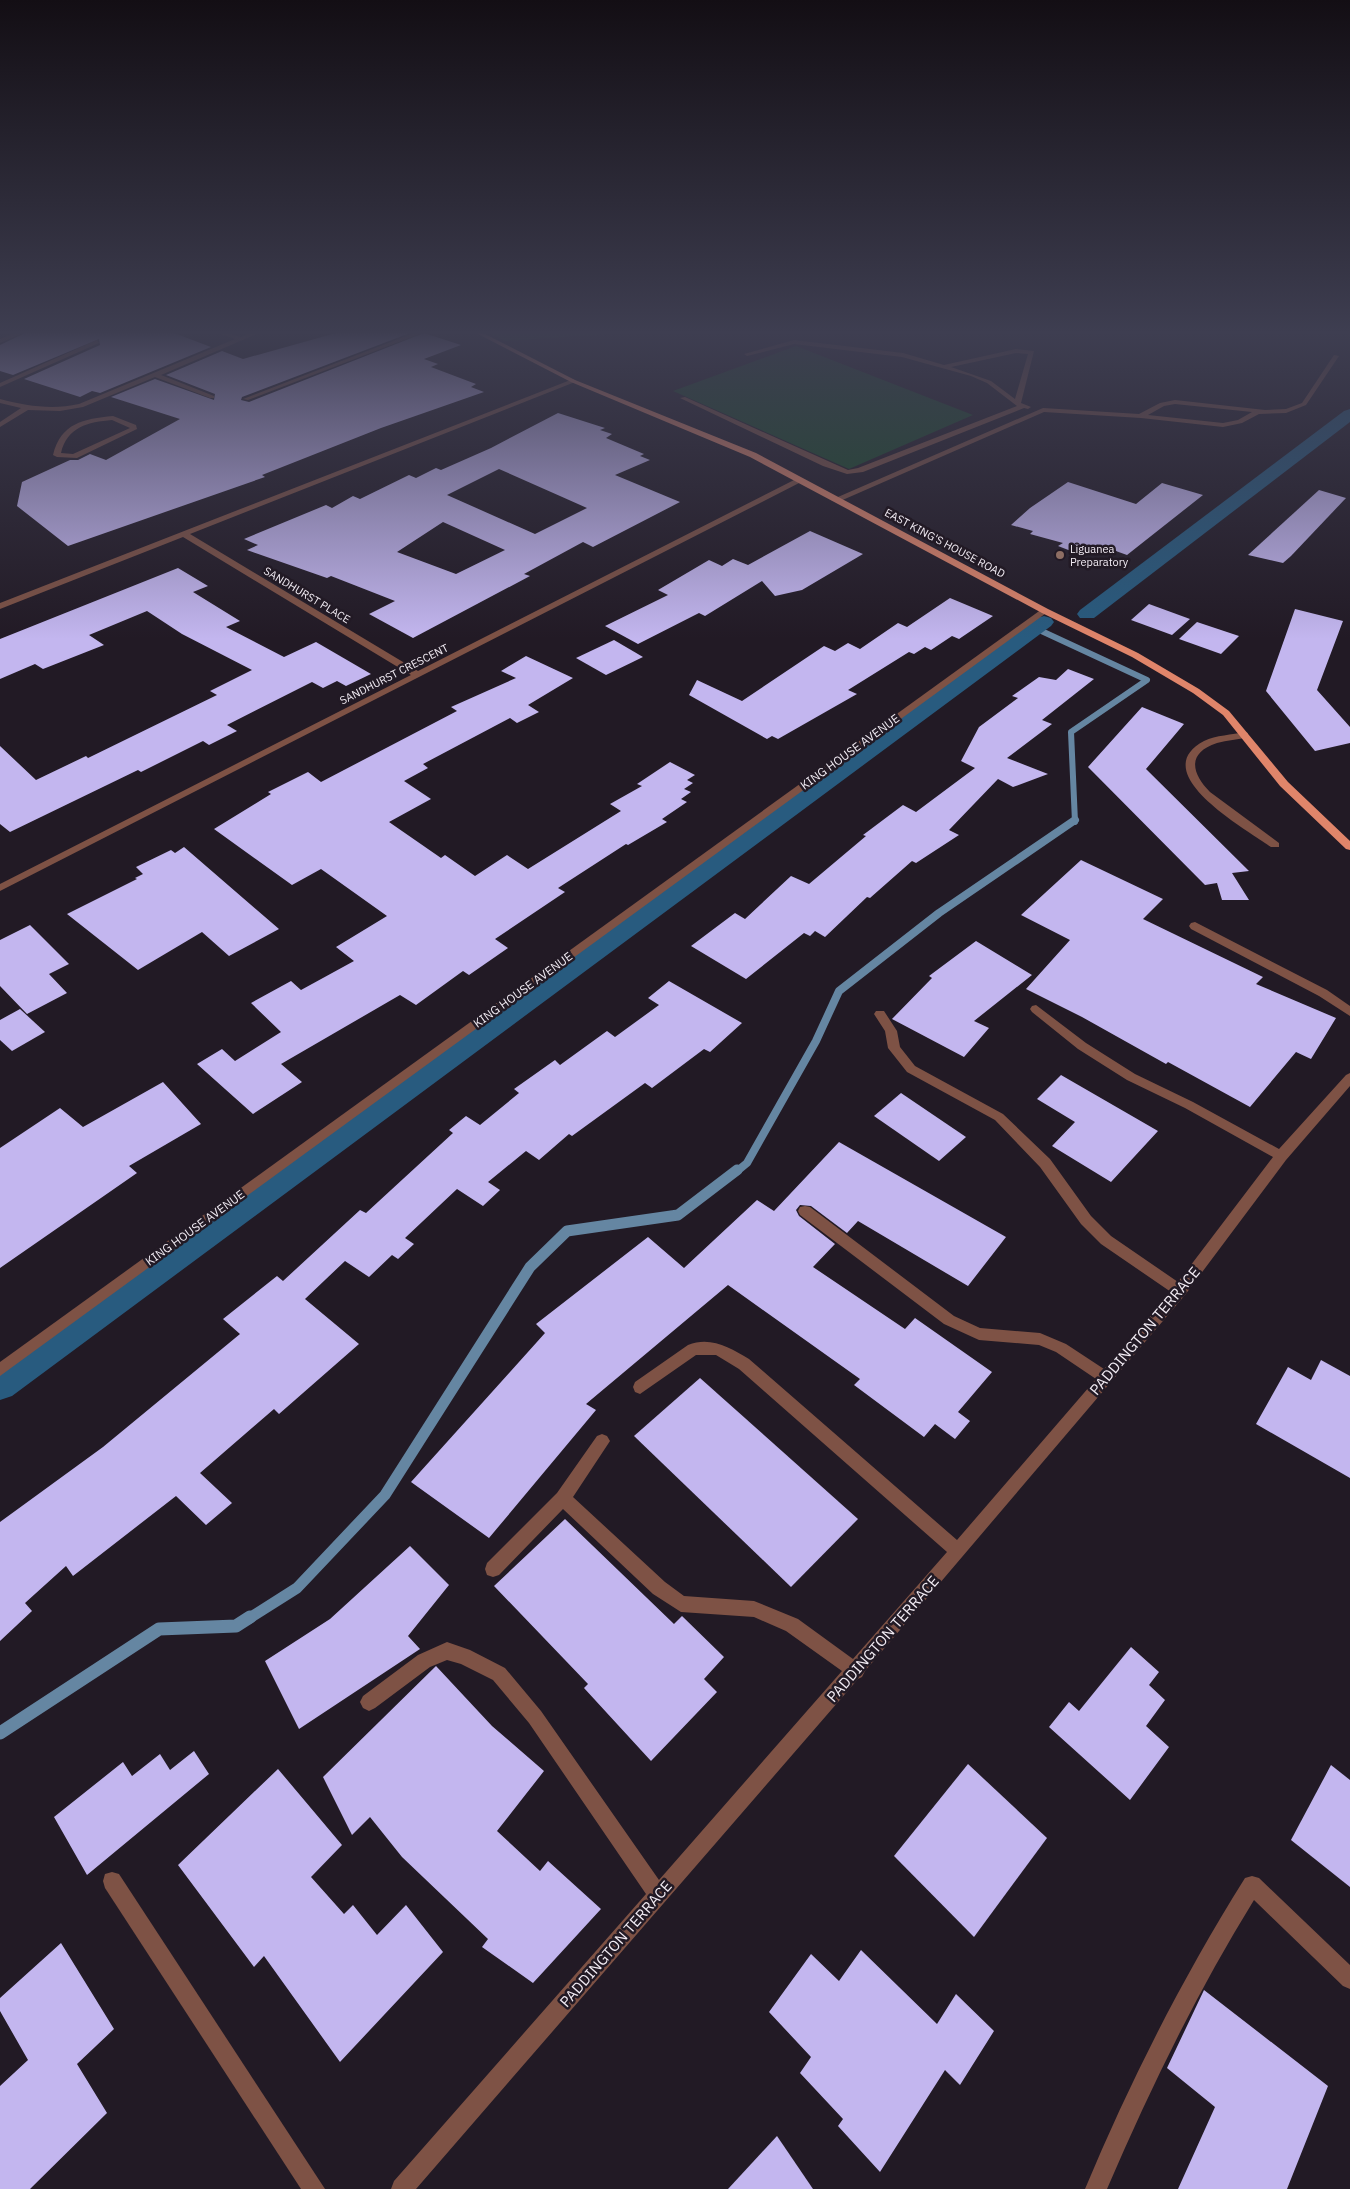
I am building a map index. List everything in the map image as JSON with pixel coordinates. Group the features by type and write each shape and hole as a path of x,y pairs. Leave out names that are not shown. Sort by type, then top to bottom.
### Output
{"main road":[{"name":"EAST KING'S HOUSE ROAD","path":"703,435 753,456 1045,611 1135,655 1196,690 1226,713 1284,784 1350,846"}],"street":[{"path":"62,435 58,446 58,455 74,456 120,435"},
{"path":"0,606 437,435"},
{"path":"763,435 848,472 880,464 948,435"},
{"path":"835,500 985,435"},
{"name":"SANDHURST CRESCENT","path":"0,888 799,481"},
{"name":"SANDHURST PLACE","path":"185,535 418,675"},
{"name":"KING HOUSE AVENUE","path":"0,1370 1045,611"},
{"path":"1245,736 1209,742 1194,753 1190,765 1192,777 1208,796 1275,845"},
{"path":"1195,926 1323,993 1350,1012"},
{"path":"1036,1009 1082,1046 1131,1076 1189,1105 1281,1156"},
{"path":"880,1014 890,1031 894,1048 911,1069 998,1117 1045,1163 1086,1220 1106,1240 1180,1291"},
{"name":"PADDINGTON TERRACE","path":"402,2189 856,1671 1180,1291 1281,1156 1349,1082"},
{"path":"805,1211 949,1320 979,1334 1040,1339 1061,1348 1106,1378"},
{"path":"640,1387 693,1349 718,1349 744,1364 958,1551"},
{"path":"493,1569 563,1498 602,1440"},
{"path":"563,1498 659,1588 681,1604 754,1609 792,1625 856,1671"},
{"path":"369,1702 424,1660 447,1651 464,1656 499,1674 535,1716 659,1896"},
{"path":"112,1881 314,2189"},
{"path":"1096,2189 1137,2093 1195,1980 1252,1885 1350,1979"}],"green space":[{"path":"773,435 927,435 849,469"}],"building":[{"path":"151,435 363,435 262,475 265,477 68,546 17,506 22,482 70,460 78,460 90,454 106,460"},
{"path":"516,435 610,435 606,438 644,454 640,456 650,460 615,475 680,502 593,547 583,542 524,574 530,576 413,638 369,614 395,601 331,576 327,578 247,550 258,545 244,539 326,505 332,508 353,496 360,499 409,475 416,478 436,468 441,470","holes":["499,469 587,508 535,534 447,495","443,522 505,550 456,574 397,552"]},
{"path":"1068,482 1136,504 1162,483 1203,495 1127,555 1099,545 1084,556 1058,546 1063,543 1030,534 1033,531 1011,525 1030,508"},
{"path":"1319,490 1346,498 1291,556 1283,563 1248,555"},
{"path":"810,531 863,554 802,590 775,596 762,581 705,616 699,613 638,644 605,626 668,595 658,590 709,560 722,566 733,559 748,565"},
{"path":"178,568 208,586 193,592 240,621 226,627 284,657 316,642 371,674 346,686 337,681 323,688 312,682 227,725 237,731 209,745 203,741 141,772 138,770 10,832 0,824 0,746 36,780 86,756 88,758 217,695 210,691 252,670 182,634 147,611 89,635 104,645 43,669 35,664 0,679 0,639"},
{"path":"950,598 993,616 959,639 952,636 931,650 925,647 914,654 909,652 848,690 857,694 778,739 772,736 767,739 689,695 697,680 742,701 824,646 835,651 848,643 860,649 898,623 907,627"},
{"path":"1149,604 1190,619 1172,635 1131,620"},
{"path":"1295,609 1343,621 1317,690 1350,727 1350,743 1315,751 1266,691"},
{"path":"1197,622 1239,636 1221,654 1179,639"},
{"path":"614,640 643,657 606,675 576,658"},
{"path":"526,656 573,678 528,705 539,712 517,723 510,718 423,764 428,768 404,781 431,799 389,822 441,858 445,855 475,876 507,855 528,869 621,811 610,804 642,786 637,784 670,762 695,775 687,780 693,783 684,789 691,792 681,799 687,802 662,819 667,822 628,845 626,844 558,888 565,892 495,939 508,948 469,975 463,971 416,1005 400,995 281,1064 302,1082 253,1114 197,1064 222,1049 235,1061 281,1032 251,1003 291,981 301,990 354,961 336,947 387,916 321,869 292,885 214,829 271,794 268,792 308,772 321,782 457,711 451,707 516,678 501,671"},
{"path":"1068,669 1094,679 1042,720 1052,724 1007,758 1048,774 1013,787 998,779 949,830 959,835 916,863 912,861 870,898 867,897 825,937 815,931 810,936 804,933 746,979 691,946 735,913 745,919 791,876 809,884 866,836 863,835 903,805 916,812 975,768 961,761 979,727 1018,698 1012,696 1039,677 1056,680"},
{"path":"1142,707 1184,724 1146,769 1249,871 1232,873 1249,900 1222,900 1217,883 1205,885 1088,767"},
{"path":"184,847 279,929 229,956 202,932 138,970 67,914 137,879 135,878 143,874 136,867 171,850 175,853"},
{"path":"1081,860 1163,899 1143,919 1263,977 1256,984 1336,1018 1311,1059 1296,1052 1250,1107 1168,1062 1166,1064 1082,1017 1026,989 1070,940 1021,915"},
{"path":"30,925 69,964 49,974 67,993 27,1014 0,986 0,940"},
{"path":"976,941 1032,975 974,1021 989,1028 964,1057 892,1019 932,978 929,976"},
{"path":"669,981 742,1023 710,1052 704,1049 652,1088 645,1083 572,1136 569,1134 539,1160 526,1151 488,1182 500,1190 483,1206 457,1189 405,1238 414,1244 398,1259 392,1255 369,1277 345,1261 305,1299 359,1344 279,1414 274,1409 200,1473 232,1503 206,1525 176,1496 73,1576 66,1566 25,1603 32,1611 0,1641 0,1522 103,1447 240,1334 223,1319 277,1276 283,1281 360,1210 366,1213 453,1133 449,1130 466,1116 480,1125 519,1093 514,1089 555,1060 560,1065 607,1031 615,1037 659,1005 648,998"},
{"path":"20,1009 45,1032 12,1051 0,1040 0,1020"},
{"path":"1061,1075 1158,1131 1111,1182 1052,1146 1075,1122 1037,1099"},
{"path":"163,1082 201,1124 129,1166 137,1173 0,1268 0,1148 60,1108 83,1127"},
{"path":"901,1093 966,1137 939,1161 874,1116"},
{"path":"839,1142 1006,1237 968,1286 858,1221 847,1233 811,1206 800,1205 796,1210 799,1216 835,1244 813,1267 905,1329 915,1318 992,1372 958,1412 970,1421 955,1439 935,1424 924,1437 854,1385 860,1379 728,1285 586,1404 596,1410 489,1538 411,1482 545,1333 536,1324 648,1237 684,1268 757,1200 774,1211"},
{"path":"1321,1360 1350,1376 1350,1478 1256,1424 1288,1367 1311,1380"},
{"path":"700,1378 858,1519 791,1587 634,1436"},
{"path":"565,1519 674,1624 682,1616 724,1657 704,1679 717,1692 651,1761 584,1688 588,1684 494,1586"},
{"path":"410,1546 449,1585 408,1636 420,1649 299,1729 265,1661 330,1619"},
{"path":"1131,1647 1159,1672 1149,1685 1165,1700 1146,1726 1169,1747 1130,1800 1049,1727 1069,1702 1079,1711"},
{"path":"436,1666 492,1726 544,1771 497,1831 540,1871 548,1861 601,1909 533,1983 482,1947 488,1939 402,1857 370,1817 352,1835 323,1777"},
{"path":"194,1751 209,1774 87,1875 54,1817 123,1762 132,1776 160,1754 170,1770"},
{"path":"968,1764 1047,1838 974,1937 894,1856"},
{"path":"1331,1765 1350,1780 1350,1887 1291,1840"},
{"path":"278,1769 342,1845 311,1877 344,1914 353,1905 377,1935 406,1905 443,1952 340,2062 264,1956 254,1967 178,1865"},
{"path":"61,1943 114,2029 77,2064 107,2113 30,2189 0,2189 0,2086 28,2060 0,2011 0,1998"},
{"path":"861,1950 937,2024 956,1994 994,2031 960,2085 945,2070 880,2172 838,2126 843,2119 800,2073 811,2057 769,2012 811,1954 839,1981"},
{"path":"1204,1990 1328,2086 1287,2189 1178,2189 1215,2107 1167,2068"},
{"path":"777,2136 813,2189 728,2189"}],"waterway":[{"path":"1087,614 1322,435"},
{"path":"0,1385 754,836 1044,622"},
{"path":"1035,628 1147,680 1071,732 1075,820"},
{"path":"736,1172 747,1163 816,1041 839,991 939,913 1075,820"},
{"path":"248,1619 297,1588 385,1495 530,1267 567,1231 678,1215 737,1170"},
{"path":"0,1733 159,1629 236,1626 250,1617"}],"place":[{"name":"Liguanea Preparatory","path":"1060,555"}]}
